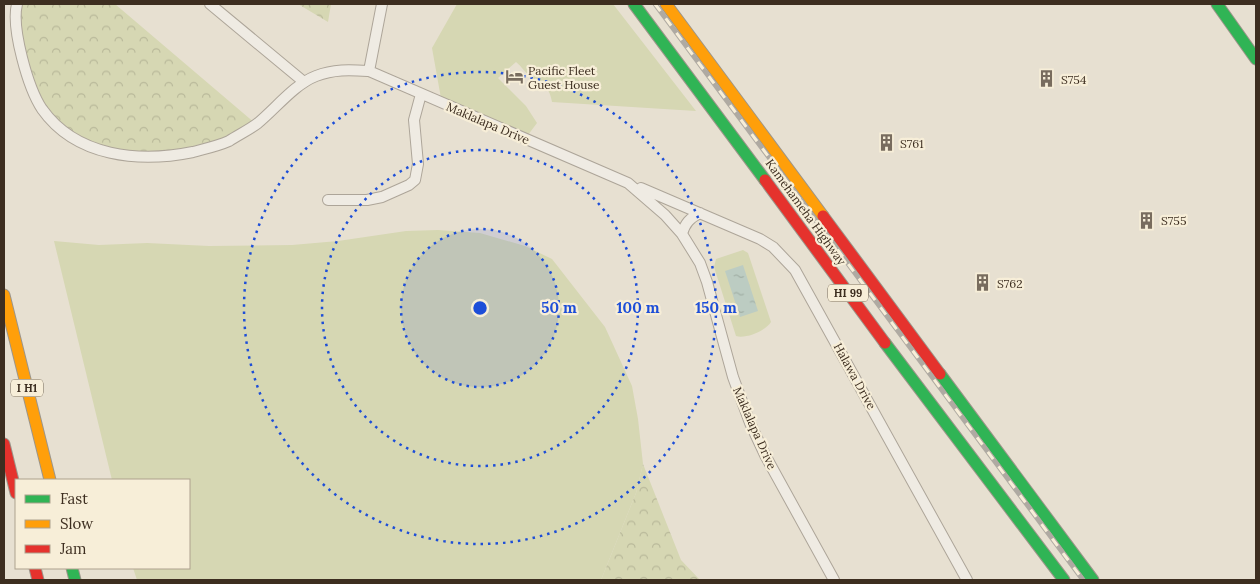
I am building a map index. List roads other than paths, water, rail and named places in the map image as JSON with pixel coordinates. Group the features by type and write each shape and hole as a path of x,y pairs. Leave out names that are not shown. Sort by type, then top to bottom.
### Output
{"main road":[{"name":"Kamehameha Highway","path":"634,4 919,389 1064,580"},
{"name":"Kamehameha Highway","path":"666,4 1094,580"},
{"path":"1217,4 1256,60"},
{"name":"I H1","path":"4,295 50,479"},
{"path":"4,444 15,489"}],"street":[{"name":"Maklalapa Drive","path":"17,4 15,9 20,46 31,87 38,102 48,117 60,128 76,140 96,150 148,158 175,155 226,142 256,124 304,82 315,76 335,71 369,71 628,183 665,215 682,234 700,263 733,377 750,423 834,580"},
{"path":"210,4 304,82"},
{"path":"369,71 382,4"},
{"path":"328,200 367,200 382,197 409,185 415,180 418,164 414,120 421,94"},
{"name":"Halawa Drive","path":"628,183 760,239 779,252 795,270 966,580"},
{"path":"682,234 687,222 693,216 700,213"}],"water":[{"path":"743,265 758,311 740,317 725,271"}],"railway":[{"path":"655,4 1083,580"}],"place":[{"name":"Pacific Fleet Guest House","path":"514,77"},
{"name":"S754","path":"1047,79"},
{"name":"S761","path":"886,143"},
{"name":"S755","path":"1147,220"},
{"name":"S762","path":"983,283"}]}
